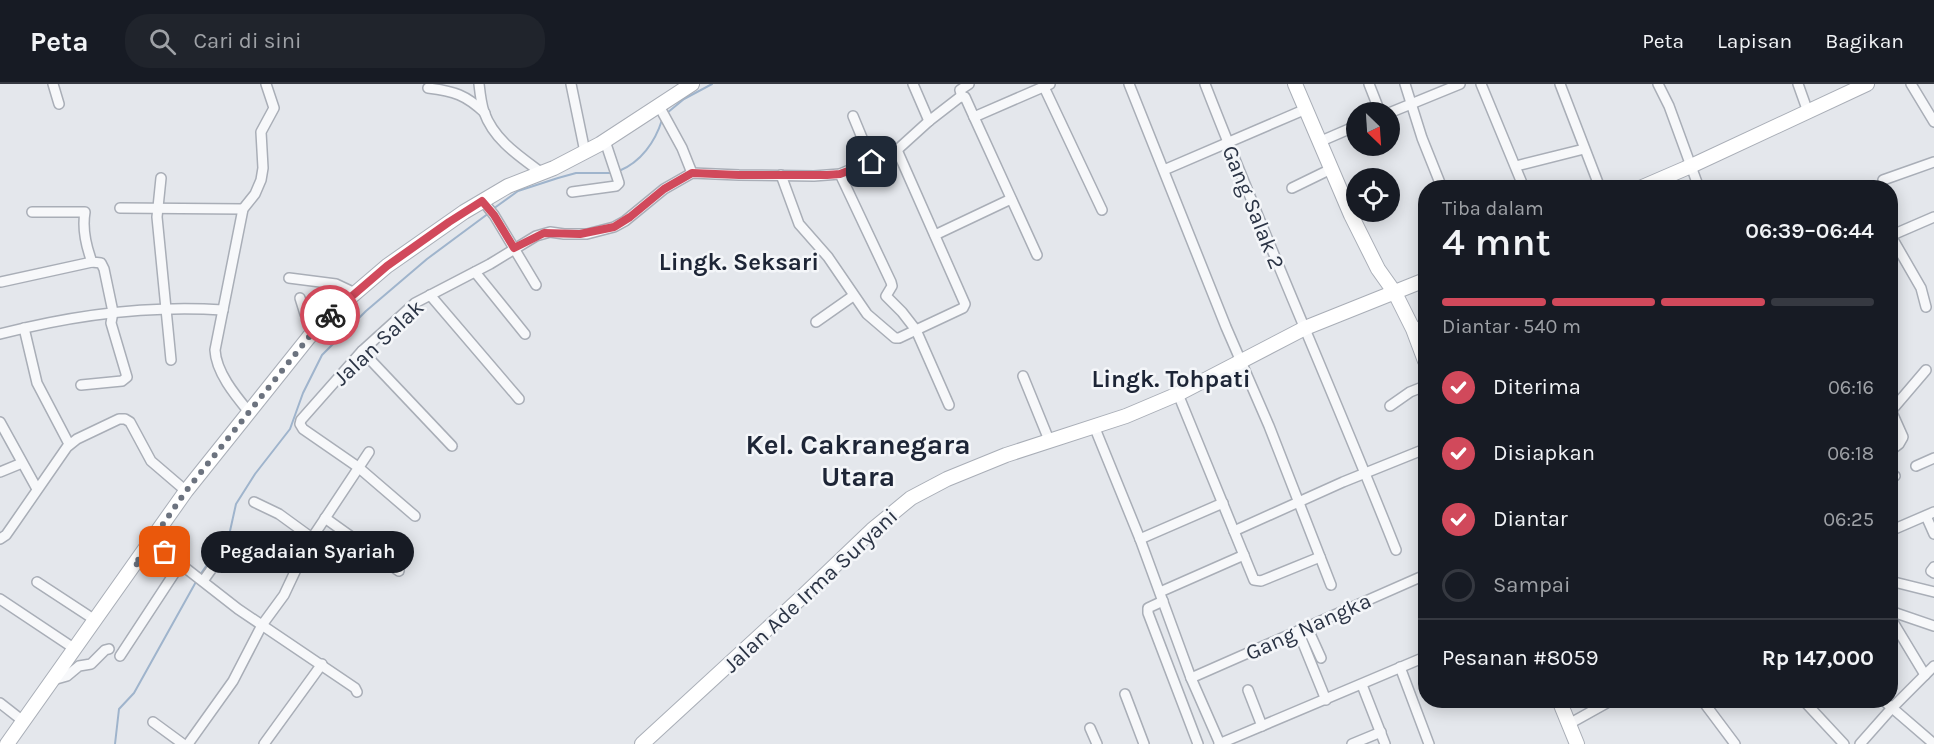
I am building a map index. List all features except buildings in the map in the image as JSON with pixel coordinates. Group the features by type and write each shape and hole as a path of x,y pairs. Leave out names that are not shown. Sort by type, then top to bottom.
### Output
{"street":[{"path":"53,84 59,104"},
{"path":"249,412 227,382 216,357 216,346 243,209 255,194 263,175 261,132 274,108 266,84"},
{"path":"479,84 485,113 494,130 508,147 542,173"},
{"path":"571,84 585,152"},
{"path":"913,84 929,121"},
{"path":"969,84 960,90 962,97 965,97 1037,255"},
{"path":"1129,84 1240,360 1266,417 1331,585"},
{"name":"Gang Salak 2","path":"1205,84 1396,550"},
{"path":"1295,84 1374,262 1418,325"},
{"path":"1370,84 1376,102"},
{"path":"1405,84 1422,138 1439,180"},
{"path":"1400,109 1460,84"},
{"path":"1480,84 1521,180"},
{"path":"1560,84 1597,180"},
{"path":"1658,84 1669,106 1696,180"},
{"path":"1798,84 1808,112"},
{"path":"1659,180 1867,84"},
{"path":"1911,84 1934,122"},
{"path":"7,744 186,491 316,330 355,293 449,222 488,208 522,180 542,173 663,113 690,85"},
{"path":"974,117 1047,85 1102,210"},
{"path":"428,88 459,94 485,113"},
{"path":"663,113 682,148 692,173 840,174 897,150 929,121 962,97"},
{"path":"1164,170 1306,109"},
{"path":"853,116 872,162"},
{"path":"1319,142 1346,130"},
{"path":"572,192 616,186 619,183 604,141"},
{"path":"1516,166 1584,149"},
{"path":"781,175 799,224 828,257 867,314 894,337 899,338 960,309 965,305 965,301 897,150"},
{"path":"1883,180 1934,162"},
{"path":"1292,188 1331,169"},
{"name":"Jalan Salak","path":"358,467 303,429 300,425 301,420 362,351 402,313 415,303 544,233 580,234 614,227 664,189 692,173"},
{"path":"840,174 891,282 892,286 886,296 916,330 949,405"},
{"path":"161,178 158,223 171,360"},
{"path":"935,235 1011,199"},
{"path":"120,207 243,209"},
{"path":"488,208 537,285"},
{"path":"32,212 85,212 85,238 92,262"},
{"path":"1898,233 1934,217"},
{"path":"1898,248 1921,288 1926,307"},
{"path":"1,282 92,262 101,264 113,312 111,323 127,377 122,381 81,385"},
{"path":"475,272 525,334"},
{"path":"289,278 336,284 355,293"},
{"name":"Jalan Ade Irma Suryani","path":"642,744 911,498 947,479 1006,455 1126,416 1178,393 1305,328 1418,283"},
{"path":"430,295 519,399"},
{"path":"816,322 853,296"},
{"path":"300,298 305,314 316,330"},
{"path":"0,334 113,312 166,308 223,310"},
{"path":"24,328 37,383 69,444"},
{"path":"362,351 452,446"},
{"path":"1898,401 1926,370"},
{"path":"1023,376 1049,440"},
{"path":"1390,406 1418,389"},
{"path":"1178,393 1253,578 1258,581 1320,557"},
{"path":"3,537 69,444 117,420 127,420 131,424 151,461 186,491"},
{"path":"0,422 37,489"},
{"path":"1898,425 1903,437 1898,444"},
{"path":"1094,426 1140,538 1191,678 1219,744 1418,660"},
{"path":"188,744 233,681 262,625 284,595 304,551 369,452"},
{"path":"1234,531 1298,501 1418,452"},
{"path":"1916,466 1934,458"},
{"path":"0,472 22,463"},
{"path":"358,467 415,516"},
{"path":"254,502 284,518 312,538"},
{"path":"1140,538 1223,504"},
{"path":"1898,528 1930,514 1934,534"},
{"path":"325,518 399,571"},
{"path":"0,525 3,537"},
{"path":"203,581 233,539"},
{"path":"134,566 159,550 163,551 238,609 322,664 355,688 357,692"},
{"path":"1198,744 1148,608 1161,596 1244,555"},
{"path":"120,657 181,563"},
{"path":"1934,567 1931,571 1934,573"},
{"name":"Gang Nangka","path":"1191,678 1418,578"},
{"path":"37,582 95,620"},
{"path":"1898,583 1934,592"},
{"path":"0,599 75,649"},
{"path":"1898,614 1932,626 1934,615"},
{"path":"1302,629 1321,658"},
{"path":"1302,629 1326,700"},
{"path":"1898,631 1925,675"},
{"path":"53,680 67,676 81,666 92,664 105,650 109,650"},
{"path":"264,744 322,664"},
{"path":"1898,702 1934,666"},
{"path":"1400,668 1429,744"},
{"path":"1362,685 1385,744"},
{"path":"1248,690 1262,726"},
{"path":"1125,694 1144,744"},
{"path":"0,703 23,722"},
{"path":"1562,708 1577,744"},
{"path":"1569,724 1598,708"},
{"path":"1708,708 1735,744"},
{"path":"1810,708 1844,744"},
{"path":"1860,744 1891,709 1934,744"},
{"path":"153,722 183,744"},
{"path":"1090,728 1097,744"},
{"path":"1352,744 1381,732"}],"waterway":[{"path":"667,113 684,99 712,84"},
{"path":"619,171 634,162 646,150 662,120"},
{"path":"493,209 518,191 558,178 576,173 614,173"},
{"path":"200,575 230,531 236,504 255,474 290,429 303,393 322,355 366,311 427,259 489,213"},
{"path":"115,744 119,709 134,693 197,580"}],"way so far":[{"path":"165,552 156,551 134,566 186,491 309,337 330,315"}],"place":[{"name":"Pegadaian Syariah","path":"165,552"}],"district":[{"name":"Lingk. Seksari","path":"739,262"},
{"name":"Lingk. Tohpati","path":"1171,379"},
{"name":"Kel. Cakranegara Utara","path":"858,460"}],"route":[{"path":"330,315 387,266 482,201 494,215 514,248 544,233 580,234 614,227 625,221 671,184 692,173 814,176 840,174 872,162"}]}
